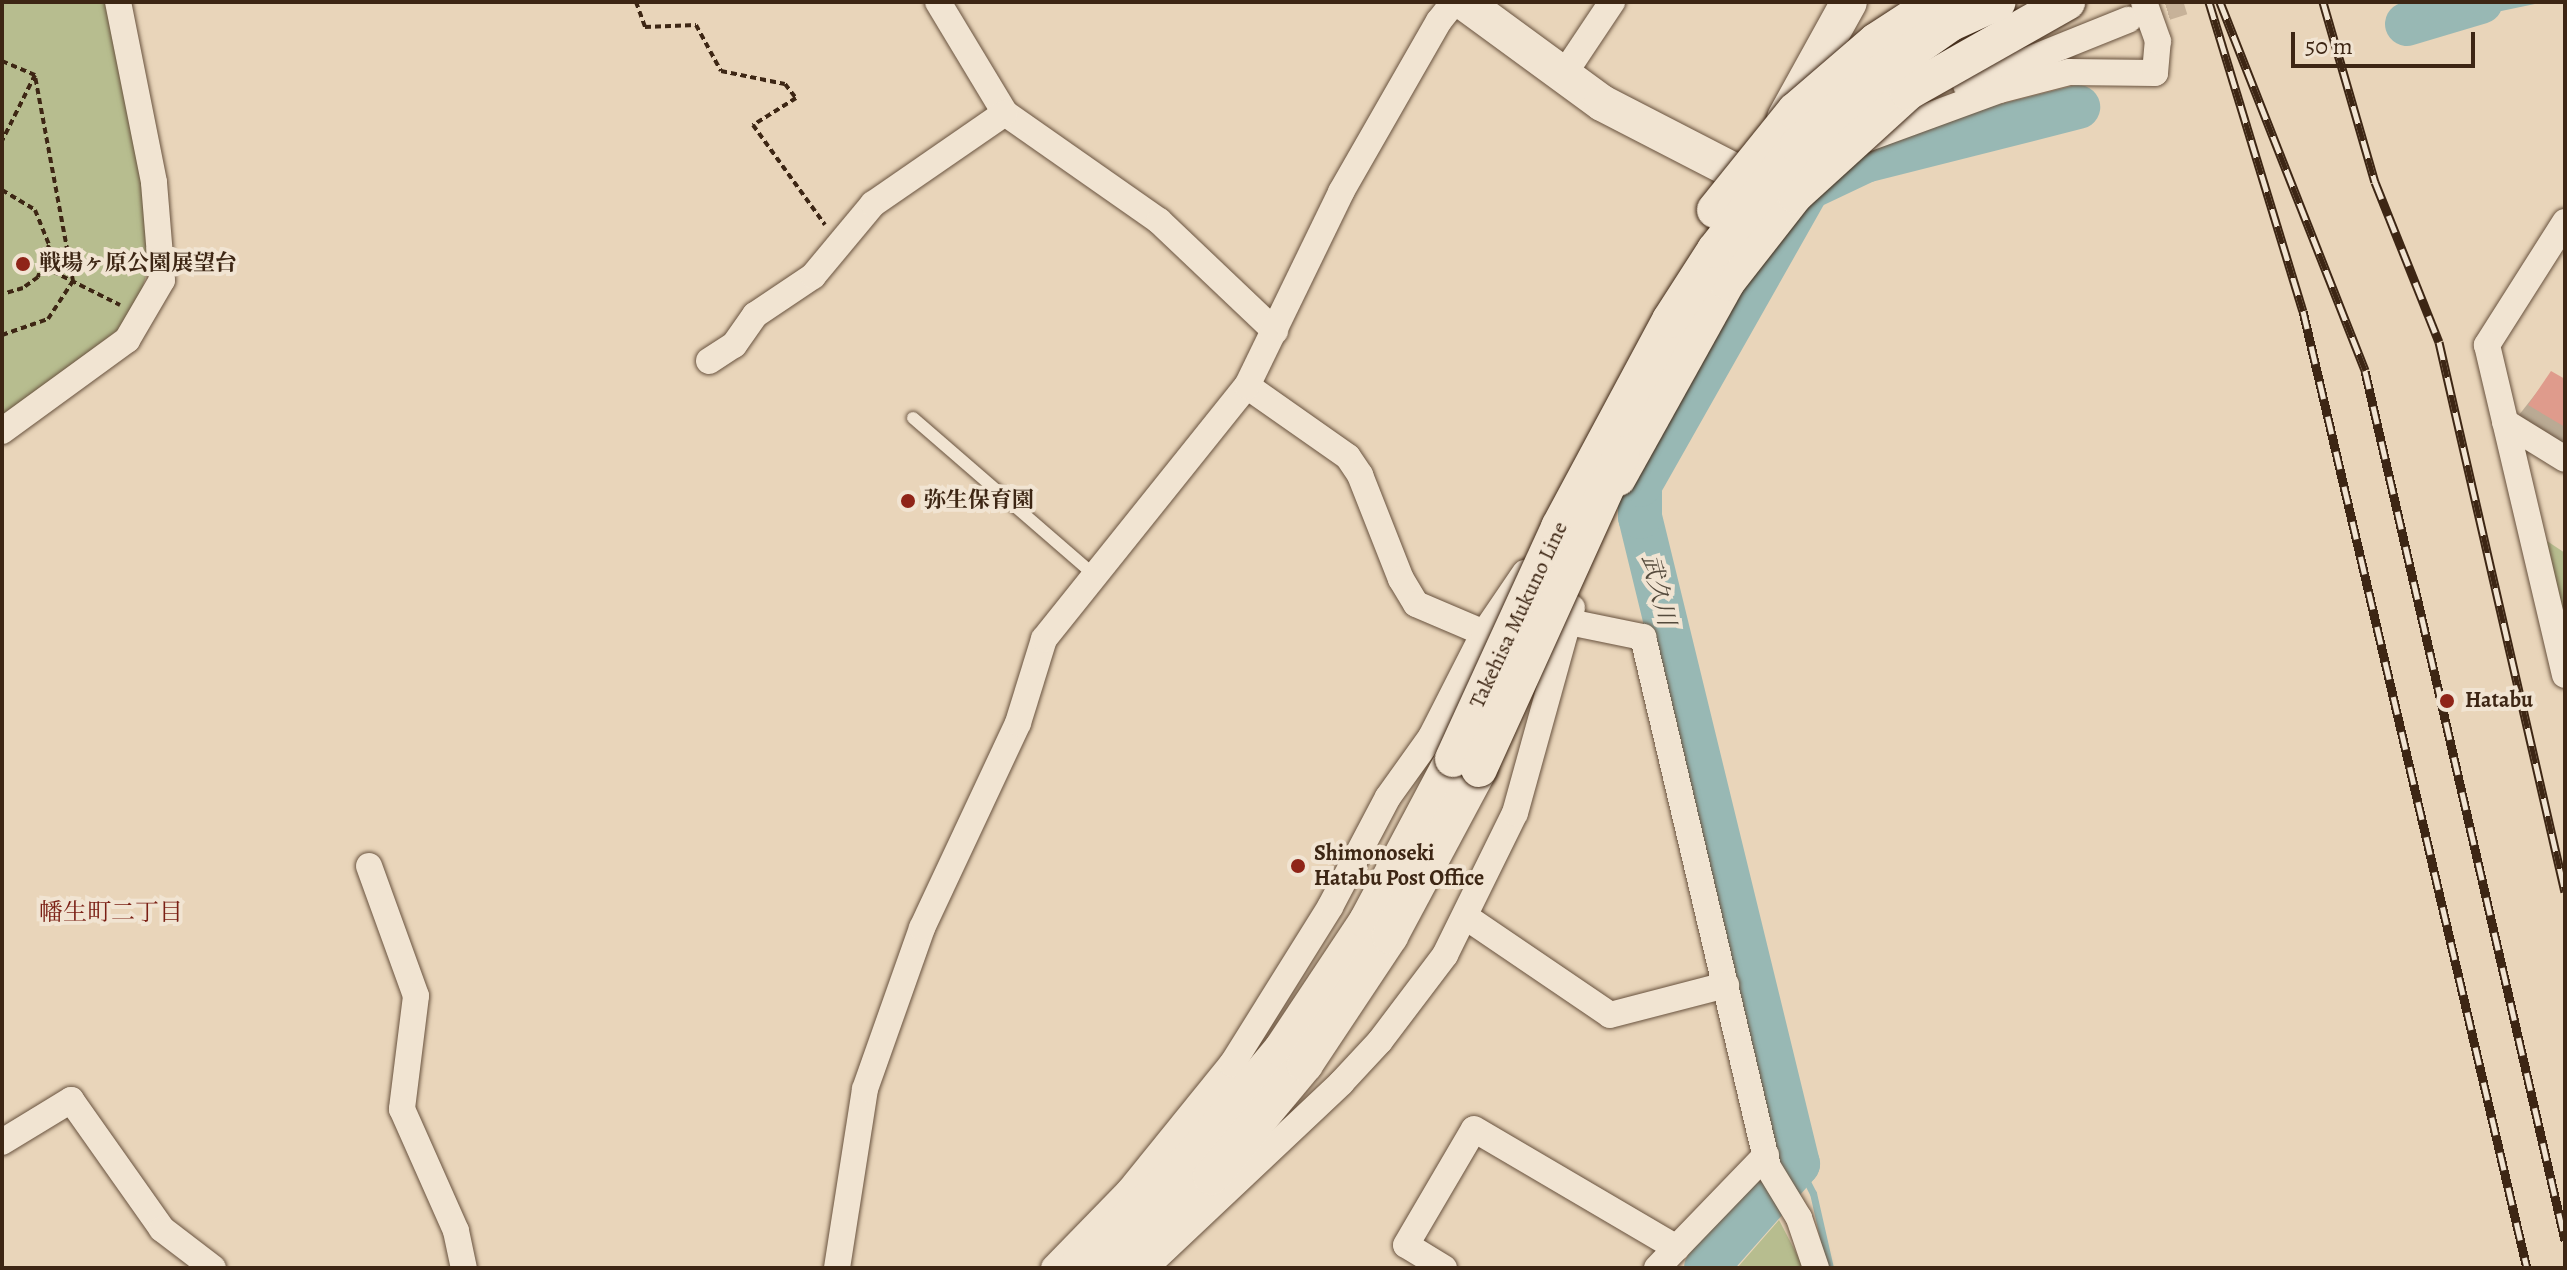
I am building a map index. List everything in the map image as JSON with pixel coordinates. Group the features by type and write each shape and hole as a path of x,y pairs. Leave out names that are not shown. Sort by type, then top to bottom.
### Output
{"main road":[{"path":"1464,2 1624,116 1751,180"},
{"path":"1645,380 1849,2"},
{"path":"1573,532 1664,295 1744,170 1844,66 1936,2"},
{"name":"Takehisa Mukuno Line","path":"1121,1268 1211,1177 1305,1064 1390,936 1670,320 1749,203 1798,145 1874,77 1951,23 1998,2"},
{"name":"Takehisa Mukuno Line","path":"1573,532 1684,325 1762,213 1810,154 1885,89 2008,2"},
{"path":"1573,532 1696,332 1795,195 1908,92 2067,2"},
{"name":"Takehisa Mukuno Line","path":"1076,1268 1189,1160 1282,1049 1466,764"}],"street":[{"path":"2,431 83,376 127,340 162,280 160,219 118,2"},
{"path":"938,2 1005,113 1159,221 1275,331"},
{"path":"837,1268 865,1089 901,983 990,775 1018,723 1044,639 1247,386 1341,192 1439,21 1464,2"},
{"path":"1564,74 1612,2"},
{"path":"2136,11 2158,41 2155,73 2069,72 2000,90 1751,180 1842,134 2136,11"},
{"path":"709,361 734,345 755,315 813,276 837,242 895,187 1005,113"},
{"path":"2565,222 2558,249 2487,345 2565,675"},
{"path":"1145,1268 1294,1131 1380,1041 1466,917 1520,798 1613,462 1645,380"},
{"path":"1054,1268 1129,1191 1232,1064 1330,907 1388,797 1431,737 1484,633 1601,459 1645,380"},
{"path":"1247,386 1348,457 1360,475 1416,604 1484,633 1569,622 1643,637 1767,1161 1816,1268"},
{"path":"2505,422 2565,459"},
{"path":"369,866 416,996 402,1109 456,1231 464,1268"},
{"path":"1466,917 1610,1015 1726,985"},
{"path":"2,1142 71,1100 142,1205 162,1229 213,1268"},
{"path":"1444,1268 1406,1245 1474,1129 1677,1248"},
{"path":"1657,1268 1767,1161"}],"lane":[{"path":"913,418 1094,575"}],"path":[{"path":"636,2 645,27 696,25 721,71 785,84 796,98 753,125 837,242"},
{"path":"2,61 35,75"},
{"path":"2,141 35,75"},
{"path":"2,335 48,319 73,281 35,75"},
{"path":"2,190 42,218 49,245 44,267 23,288 2,294"},
{"path":"44,267 143,317"}],"green space":[{"path":"2,2 107,2 147,210 148,268 140,297 123,326 2,417"},
{"path":"2547,541 2565,553 2565,620"},
{"path":"1779,1220 1804,1268 1737,1268"}],"water":[{"path":"2451,2 2545,2 2439,24 2418,21 2424,13"}],"building":[{"path":"2551,371 2565,379 2565,427 2528,405"}],"waterway":[{"name":"武久川","path":"2407,24 2481,2"},
{"name":"武久川","path":"1706,1268 1798,1164 1640,517 1640,485 1808,188 1865,161 2078,107"},
{"path":"1798,1164 1813,1193 1830,1268"}],"tunnel":[{"path":"2129,19 2183,2"}],"railway":[{"path":"2209,2 2303,311 2527,1268"},
{"path":"2220,2 2365,371 2565,1240"},
{"path":"2323,2 2375,182 2439,342 2565,892"}],"place":[{"name":"戦場ヶ原公園展望台","path":"23,264"},
{"name":"弥生保育園","path":"908,501"},
{"name":"Hatabu","path":"2447,701"},
{"name":"Shimonoseki Hatabu Post Office","path":"1298,866"}],"district":[{"name":"幡生町二丁目","path":"111,913"}]}
